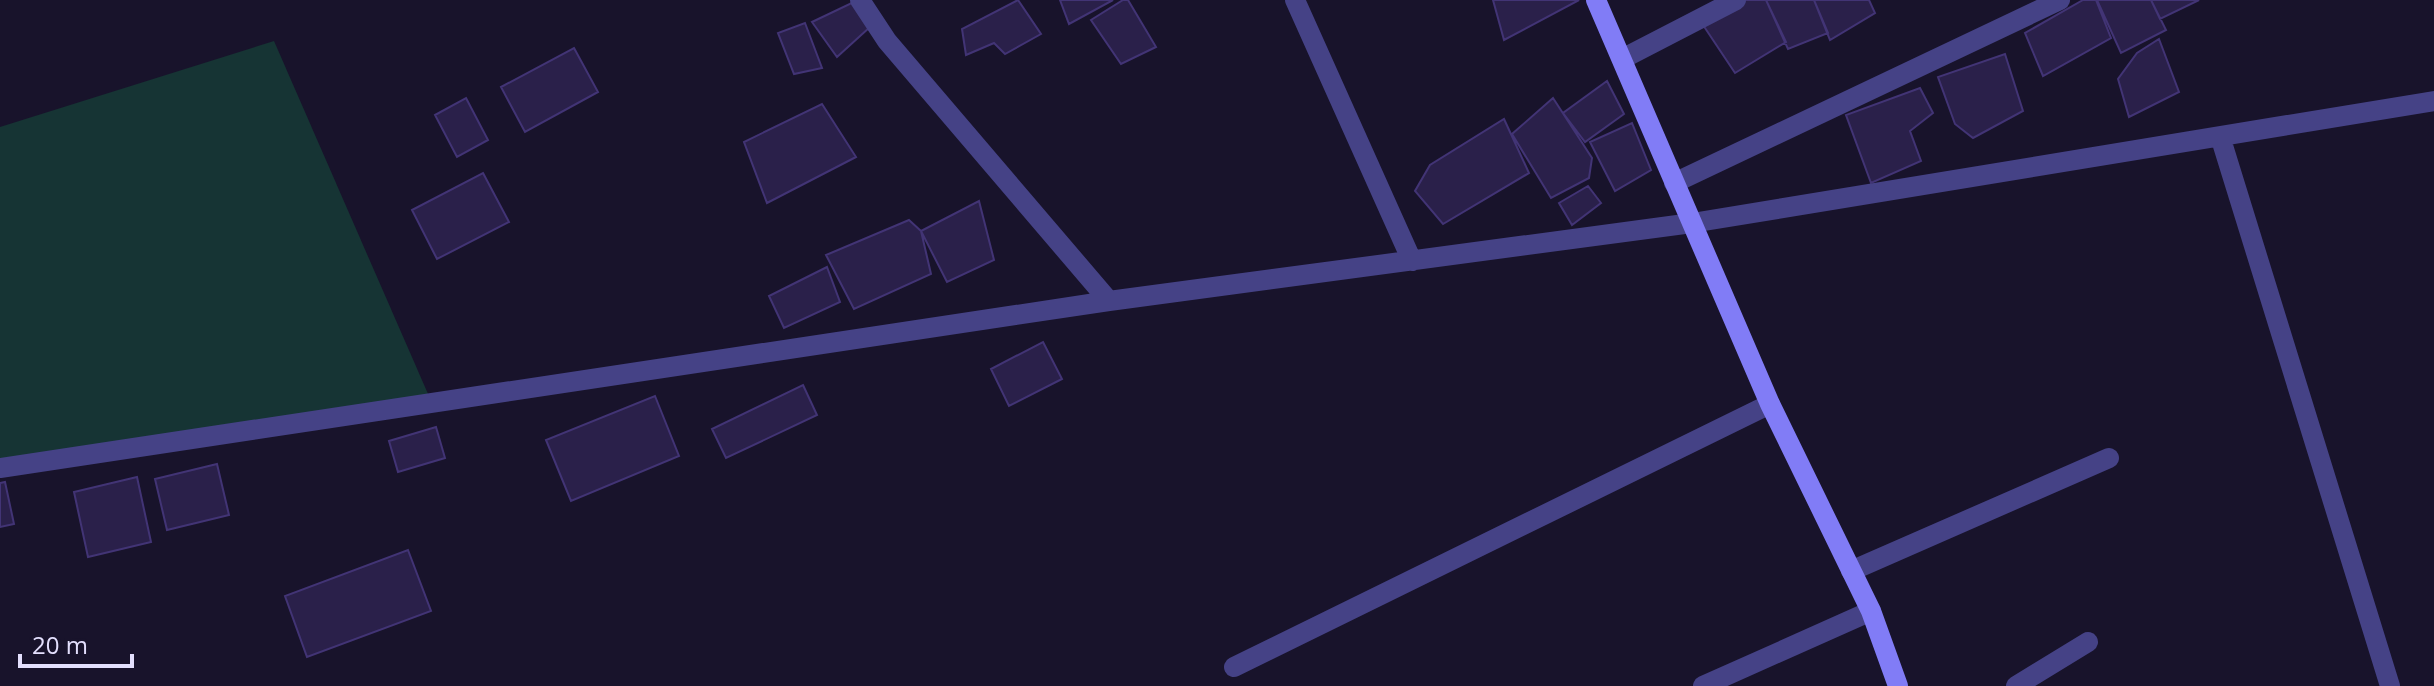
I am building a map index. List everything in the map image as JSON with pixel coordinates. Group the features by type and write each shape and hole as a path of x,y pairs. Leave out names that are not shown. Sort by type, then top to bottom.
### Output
{"main road":[{"path":"1596,0 1770,404 1871,611 1898,686"}],"street":[{"path":"860,0 887,41 1109,301"},
{"path":"1295,0 1412,261"},
{"path":"1622,59 1736,0"},
{"path":"1674,183 2060,0"},
{"path":"0,468 1109,301 1692,223 2434,101"},
{"path":"2220,136 2390,686"},
{"path":"1234,667 1770,404"},
{"path":"1851,571 2109,458"},
{"path":"1703,686 1871,611"},
{"path":"2029,682 2088,642"}],"green space":[{"path":"274,41 432,403 0,460 0,127"}],"building":[{"path":"858,0 870,27 837,57 812,22"},
{"path":"1018,0 1041,34 1005,54 994,43 966,55 962,29"},
{"path":"1060,0 1113,0 1069,24"},
{"path":"1128,0 1156,47 1121,64 1091,20"},
{"path":"1493,0 1579,0 1504,40"},
{"path":"1743,0 1766,0 1786,42 1735,73 1699,19"},
{"path":"1766,0 1814,0 1828,33 1788,49"},
{"path":"1814,0 1869,0 1875,13 1830,40"},
{"path":"2083,0 2096,0 2111,38 2043,76 2025,33"},
{"path":"2097,0 2151,0 2166,30 2121,53"},
{"path":"2151,0 2199,0 2160,19"},
{"path":"805,23 822,68 794,74 778,33"},
{"path":"2159,39 2179,92 2129,117 2118,79 2137,53"},
{"path":"574,48 598,92 525,132 501,87"},
{"path":"2005,54 2023,111 1973,138 1955,124 1938,77"},
{"path":"1607,81 1624,114 1585,142 1563,113"},
{"path":"1920,88 1933,113 1910,131 1921,161 1871,183 1846,115"},
{"path":"466,98 488,140 457,157 435,115"},
{"path":"1553,98 1592,158 1589,178 1551,198 1512,134"},
{"path":"822,104 856,157 767,203 744,142"},
{"path":"1504,119 1529,173 1443,224 1415,191 1430,165"},
{"path":"1632,123 1651,170 1615,191 1590,142"},
{"path":"483,173 509,222 437,259 412,210"},
{"path":"1588,186 1601,203 1572,225 1559,203"},
{"path":"979,201 994,260 947,282 921,231"},
{"path":"909,220 921,231 931,274 854,309 826,255"},
{"path":"827,267 840,302 784,328 769,296"},
{"path":"1043,342 1062,379 1009,406 991,369"},
{"path":"803,385 817,415 726,458 712,429"},
{"path":"655,396 679,456 571,501 546,440"},
{"path":"436,427 445,458 398,472 389,441"},
{"path":"217,464 229,515 167,530 155,479"},
{"path":"137,477 151,542 88,557 74,492"},
{"path":"5,482 14,524 0,527 0,483"},
{"path":"408,550 431,611 307,657 285,596"}]}
